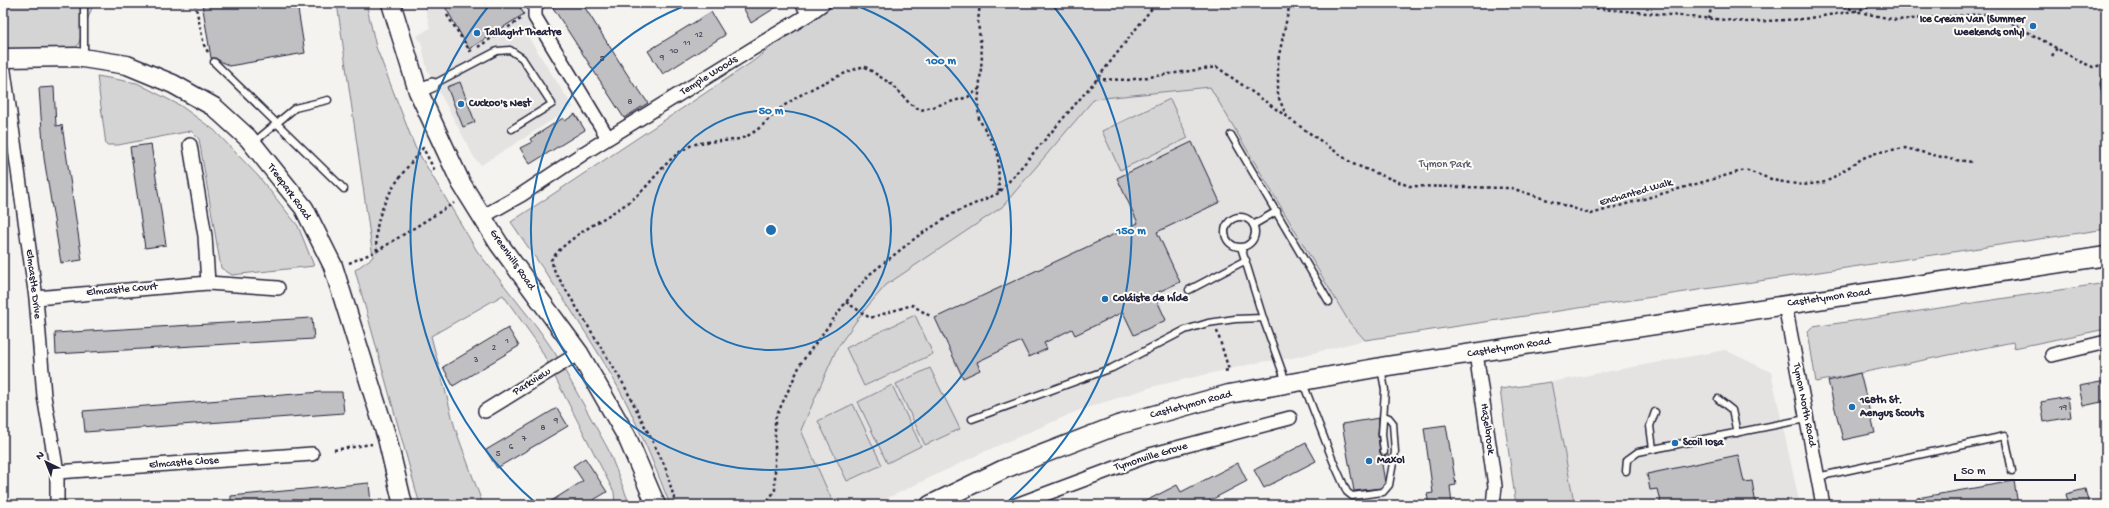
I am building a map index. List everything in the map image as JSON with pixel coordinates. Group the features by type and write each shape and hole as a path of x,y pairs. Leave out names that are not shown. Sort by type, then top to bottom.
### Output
{"street":[{"name":"Greenhills Road","path":"391,3 461,183 499,244 580,353 627,437 656,505"},
{"path":"537,3 535,17 608,138"},
{"path":"802,3 809,14"},
{"name":"Temple Woods","path":"482,218 809,14 824,3"},
{"name":"Treepark Road","path":"3,58 84,58 127,65 173,84 214,107 252,144 304,208 333,266 387,438 403,505"},
{"name":"Elmcastle Drive","path":"3,64 36,298 44,396 57,472 57,505"},
{"path":"190,144 205,236 208,283"},
{"name":"Castletymon Road","path":"930,505 1004,470 1118,425 1229,394 1294,381 1381,367 2106,256"},
{"name":"Elmcastle Court","path":"36,298 208,283 278,288"},
{"name":"Tymon North Road","path":"1784,305 1823,505"},
{"path":"2052,355 2106,342"},
{"name":"Parkview","path":"485,411 580,353"},
{"name":"Hazelbrook","path":"1476,353 1494,486 1493,505"},
{"name":"Tymonville Grove","path":"1016,505 1150,455 1290,418"},
{"name":"Elmcastle Close","path":"57,472 312,454"}],"lane":[{"path":"84,3 84,58"},
{"path":"425,88 470,67 497,51 510,50 522,58 552,104 512,129"},
{"path":"214,62 344,189"},
{"path":"2106,78 2104,88 2106,92"},
{"path":"252,144 295,108 328,100"},
{"path":"1231,135 1277,211 1329,302"},
{"path":"1253,225 1277,211"},
{"path":"1238,218 1244,218 1253,225 1255,230 1252,242 1241,247 1236,246 1227,239 1226,233 1229,223 1238,218"},
{"path":"1241,247 1263,318 1347,492 1352,496 1383,492 1389,485 1395,452 1393,423 1389,418 1384,416"},
{"path":"1189,290 1246,260"},
{"path":"972,419 1112,368 1184,330 1214,322 1235,319 1263,318"},
{"path":"1381,367 1385,390 1382,434 1384,452"},
{"path":"1718,399 1732,410 1737,433"},
{"path":"1653,449 1650,426 1655,412"},
{"path":"1626,471 1627,460 1638,452 1806,419"},
{"path":"1817,477 2006,436 2012,471"}],"path":[{"path":"195,3 204,45 214,62"},
{"path":"980,3 978,22 982,56 979,89 979,119 998,152 999,193"},
{"path":"764,505 775,491 775,419 801,363 846,302 870,274 918,236 956,212 999,193 1097,79 1156,3"},
{"path":"1287,117 1278,96 1278,60 1290,3"},
{"path":"1536,3 1748,22 1803,19 1855,12 1884,3"},
{"path":"1708,19 1713,3"},
{"path":"1838,3 1855,12 1896,20 1984,14 2010,22 2092,67 2106,64"},
{"path":"448,15 470,51 525,17"},
{"path":"2052,56 2057,48"},
{"path":"676,505 662,459 624,385 555,272 551,260 557,253 577,237 634,199 670,160 689,146 744,138 762,126 784,106 813,87 843,74 864,66 894,86 910,104 921,110 968,97 979,89"},
{"name":"Enchanted Walk","path":"1097,79 1128,80 1217,67 1354,164 1409,186 1511,188 1591,214 1745,170 1777,181 1803,185 1826,182 1863,158 1885,151 1905,148 1954,160 1974,162"},
{"path":"377,251 376,229 383,204 402,173 423,148"},
{"path":"346,265 377,251 458,201"},
{"path":"846,302 870,318 912,305 930,316"},
{"path":"1214,322 1229,370 1223,371"},
{"path":"334,450 372,444"}],"shaded area":[{"path":"424,3 522,3 526,10 527,19 534,30 527,35 573,107 481,165 475,159 427,69 421,42 417,36 430,28"},
{"name":"Coláiste de hÍde","path":"1210,87 1349,322 1365,340 1293,358 1261,362 1155,386 1080,410 986,451 873,505 834,505 801,430 837,348 862,313 886,285 1002,207 1094,99"},
{"name":"Scoil Iosa","path":"1725,350 1771,372 1800,505 1575,505 1551,382"}],"green space":[{"path":"3,3 102,3 93,5 76,50 3,52"},
{"path":"337,3 366,3 376,47 415,147 477,251 537,327 555,353 608,449 630,505 615,505 614,492 538,344 503,295 431,336 455,428 483,505 420,505 355,270 373,257"},
{"name":"Tymon Park","path":"827,3 2106,3 2106,229 1365,340 1349,322 1210,87 1094,99 1002,207 886,285 862,313 837,348 801,430 834,505 670,505 639,429 614,380 572,311 511,222 752,62"},
{"path":"97,76 137,83 181,106 214,130 259,177 298,226 314,266 232,275 221,268 199,139 191,131 118,145 106,145"},
{"path":"1170,99 1188,138 1120,170 1102,131"},
{"path":"2106,283 2106,329 2014,348 2013,342 1816,382 1808,332 1813,327"},
{"path":"915,315 933,354 864,386 846,348"},
{"path":"930,368 960,429 925,445 896,384"},
{"path":"1551,382 1574,502 1550,505 1516,505 1500,389"},
{"path":"892,385 921,446 887,463 858,402"},
{"path":"853,404 882,465 847,481 818,421"}],"building":[{"path":"202,3 297,3 305,53 229,66 215,58 211,58"},
{"name":"Tallaght Theatre","path":"443,3 517,3 524,14 469,49"},
{"path":"550,3 582,3 636,88 637,87 648,103 624,118"},
{"path":"741,3 783,3 751,23"},
{"path":"711,12 725,35 663,74 648,51"},
{"name":"Cuckoo's Nest","path":"460,82 475,122 463,127 447,87"},
{"path":"54,87 56,126 62,125 82,260 61,263 44,158 39,88"},
{"path":"575,114 585,130 530,164 520,148 532,142 530,139 563,118 565,121"},
{"path":"1192,142 1220,202 1157,232 1180,282 1154,294 1166,320 1134,335 1123,312 1075,335 1072,329 1044,343 1047,349 1029,357 1021,341 977,362 980,370 963,378 935,318 1138,223 1117,178"},
{"path":"151,144 166,245 145,248 130,147"},
{"path":"312,318 314,339 56,354 55,333"},
{"path":"508,328 519,346 453,386 443,367"},
{"name":"168th St. Aengus Scouts","path":"1860,373 1875,433 1843,440 1828,381"},
{"path":"2106,381 2106,401 2083,406 2079,386"},
{"path":"321,392 342,392 344,413 85,432 83,411"},
{"path":"2068,397 2071,417 2044,422 2041,402"},
{"path":"557,408 568,426 497,468 486,450"},
{"path":"1379,418 1378,434 1380,453 1383,456 1388,454 1389,461 1388,463 1382,464 1385,483 1381,488 1354,491 1342,424"},
{"path":"1446,425 1456,485 1450,486 1452,505 1429,505 1427,494 1433,493 1424,428"},
{"path":"1306,443 1316,461 1264,488 1254,470"},
{"path":"1738,455 1744,482 1752,481 1756,505 1661,505 1657,489 1650,490 1647,474"},
{"path":"585,458 607,492 585,505 545,505 583,481 573,466"},
{"path":"1238,463 1247,481 1209,501 1211,505 1138,505 1177,485 1181,492"},
{"path":"2014,481 2018,505 1917,505 1917,498"},
{"path":"369,483 371,504 231,505 231,496"},
{"path":"2085,489 2089,505 2069,505 2066,494"}],"place":[{"name":"Ice Cream Van (Summer weekends only)","path":"2033,26"},
{"name":"Tallaght Theatre","path":"477,33"},
{"name":"Cuckoo's Nest","path":"461,104"},
{"name":"Coláiste de hÍde","path":"1105,299"},
{"name":"168th St. Aengus Scouts","path":"1852,407"},
{"name":"Scoil Iosa","path":"1675,443"},
{"name":"Maxol","path":"1369,461"}]}
